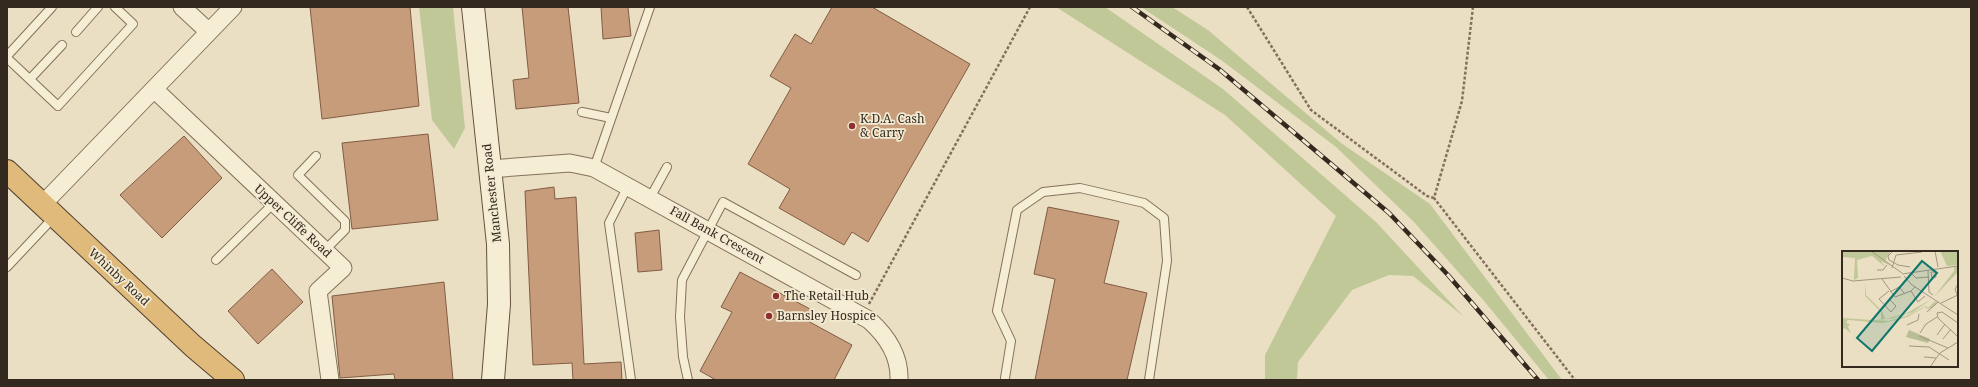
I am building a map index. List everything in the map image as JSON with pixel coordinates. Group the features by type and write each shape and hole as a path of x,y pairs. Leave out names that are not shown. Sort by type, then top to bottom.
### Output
{"highway":[{"name":"Whinby Road","path":"7,171 193,346 233,380"}],"main road":[{"name":"Manchester Road","path":"473,7 498,244 499,304 493,380"}],"street":[{"path":"182,7 209,32"},
{"path":"48,211 154,89 233,7"},
{"name":"Upper Cliffe Road","path":"154,89 343,268 318,291 330,380"},
{"name":"Fall Bank Crescent","path":"489,169 570,163 594,168 863,316 882,332 890,345 899,369 899,380"}],"lane":[{"path":"52,7 7,57 58,106 134,24 115,7"},
{"path":"76,32 98,7"},
{"path":"594,168 650,7"},
{"path":"30,79 62,45"},
{"path":"582,112 611,118"},
{"path":"316,156 298,175 345,221 345,230 325,250"},
{"path":"650,198 667,167"},
{"path":"628,186 609,223 631,380"},
{"path":"1005,378 1011,341 997,311 1017,210 1043,192 1080,188 1144,202 1164,218 1167,261 1150,380"},
{"path":"688,380 683,357 680,317 682,280 723,202 856,275"},
{"path":"216,260 274,203"},
{"path":"7,267 48,211"}],"path":[{"path":"863,316 1030,7"},
{"path":"1247,7 1311,110 1427,196 1434,198 1575,380"},
{"path":"1434,198 1462,101 1473,7"}],"green space":[{"path":"419,7 453,7 465,128 454,149 432,120"},
{"path":"1056,7 1105,7 1223,89 1376,222 1463,316 1413,276 1389,275 1352,290 1298,362 1297,380 1265,380 1265,355 1336,216 1225,115"},
{"path":"1141,7 1172,7 1208,30 1341,143 1430,204 1562,380 1549,380 1484,301 1413,221 1336,147 1221,60"}],"building":[{"path":"310,7 410,7 419,106 322,119"},
{"path":"522,7 568,7 579,103 516,109 513,80 529,78"},
{"path":"601,7 628,7 631,36 603,39"},
{"name":"K.D.A. Cash & Carry","path":"832,7 872,7 970,64 868,242 852,232 844,245 779,208 790,189 748,164 791,88 770,76 795,34 811,44"},
{"path":"428,134 438,220 352,229 342,143"},
{"path":"184,136 222,178 162,238 120,195"},
{"path":"554,187 555,199 576,197 584,364 621,362 622,380 573,380 572,363 533,365 525,191"},
{"path":"1048,207 1119,221 1104,283 1147,293 1127,380 1035,380 1055,279 1034,274"},
{"path":"659,230 662,270 638,272 635,233"},
{"path":"272,269 303,302 258,344 228,311"},
{"path":"740,272 812,310 806,320 852,345 834,380 716,380 700,371 732,312 721,307"},
{"path":"444,282 453,380 395,380 394,374 340,378 332,296"}],"railway":[{"path":"1132,7 1219,69 1389,213 1448,275 1538,380"}],"place":[{"name":"K.D.A. Cash & Carry","path":"852,126"},
{"name":"The Retail Hub","path":"776,296"},
{"name":"Barnsley Hospice","path":"769,316"}]}
